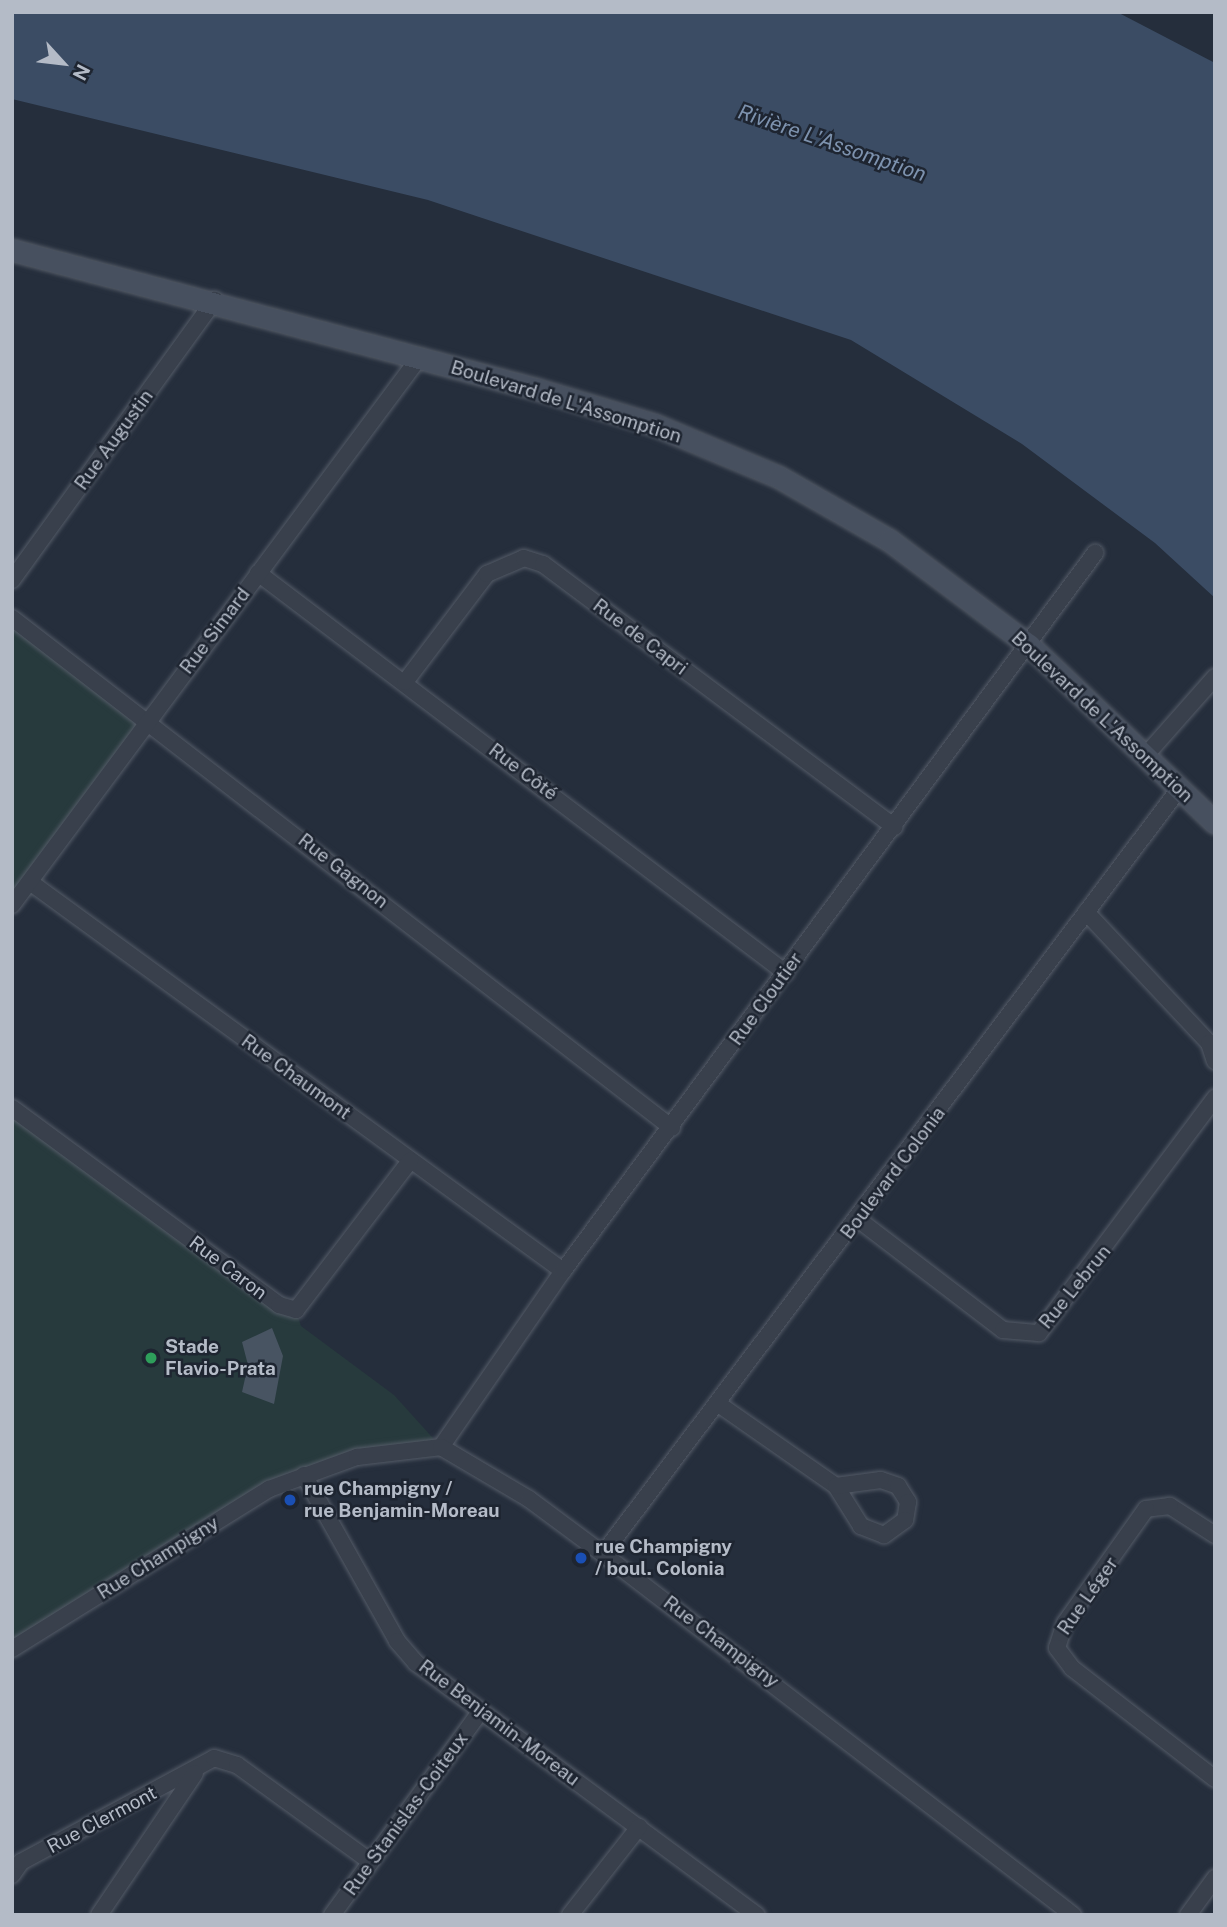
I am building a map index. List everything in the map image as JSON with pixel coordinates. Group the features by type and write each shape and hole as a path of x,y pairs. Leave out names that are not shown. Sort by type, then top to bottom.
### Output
{"street":[{"name":"Boulevard de L'Assomption","path":"12,250 215,300 655,425 779,477 889,540 1029,645 1215,823"},
{"name":"Rue Augustin","path":"12,580 215,300"},
{"name":"Rue Simard","path":"12,905 419,358"},
{"name":"Rue Cloutier","path":"441,1447 563,1271 672,1128 1095,554"},
{"name":"Rue de Capri","path":"405,682 487,574 524,558 542,564 894,827"},
{"name":"Rue Côté","path":"258,573 786,973"},
{"name":"Rue Gagnon","path":"12,618 148,719 672,1128"},
{"path":"1146,755 1215,677"},
{"name":"Boulevard Colonia","path":"603,1554 859,1220 1179,789"},
{"name":"Rue Chaumont","path":"30,882 563,1271"},
{"path":"1086,912 1209,1043 1215,1061"},
{"name":"Rue Lebrun","path":"859,1220 1003,1330 1039,1333 1215,1098"},
{"name":"Rue Caron","path":"12,1108 279,1306 296,1310 410,1161"},
{"path":"717,1403 836,1486 867,1531 892,1533 905,1520 905,1493 890,1482 836,1486"},
{"name":"Rue Champigny","path":"12,1649 269,1489 357,1457 441,1447 603,1554 1073,1915"},
{"name":"Rue Benjamin-Moreau","path":"304,1475 397,1641 480,1712 757,1915"},
{"name":"Rue Léger","path":"1215,1535 1170,1506 1146,1509 1065,1623 1057,1648 1072,1668 1215,1779"},
{"name":"Rue Stanislas-Coiteux","path":"332,1915 480,1712"},
{"name":"Rue Clermont","path":"12,1875 20,1862 214,1758 237,1765 371,1862"},
{"name":"Rue Clermont","path":"99,1915 196,1770"},
{"path":"569,1915 639,1827"},
{"path":"1188,1915 1215,1878"}],"shaded area":[{"path":"12,618 148,719 12,905"},
{"path":"12,1108 296,1310 301,1326 394,1395 441,1447 305,1475 12,1653"}],"water":[{"name":"Rivière L'Assomption","path":"12,12 1117,12 1215,63 1215,598 1155,543 1022,444 851,340 428,200 12,99"}],"building":[{"path":"272,1328 283,1356 274,1404 242,1392 248,1365 242,1342"}],"place":[{"name":"Stade Flavio-Prata","path":"151,1358"},
{"name":"rue Champigny / rue Benjamin-Moreau","path":"290,1500"},
{"name":"rue Champigny / boul. Colonia","path":"581,1558"}]}
